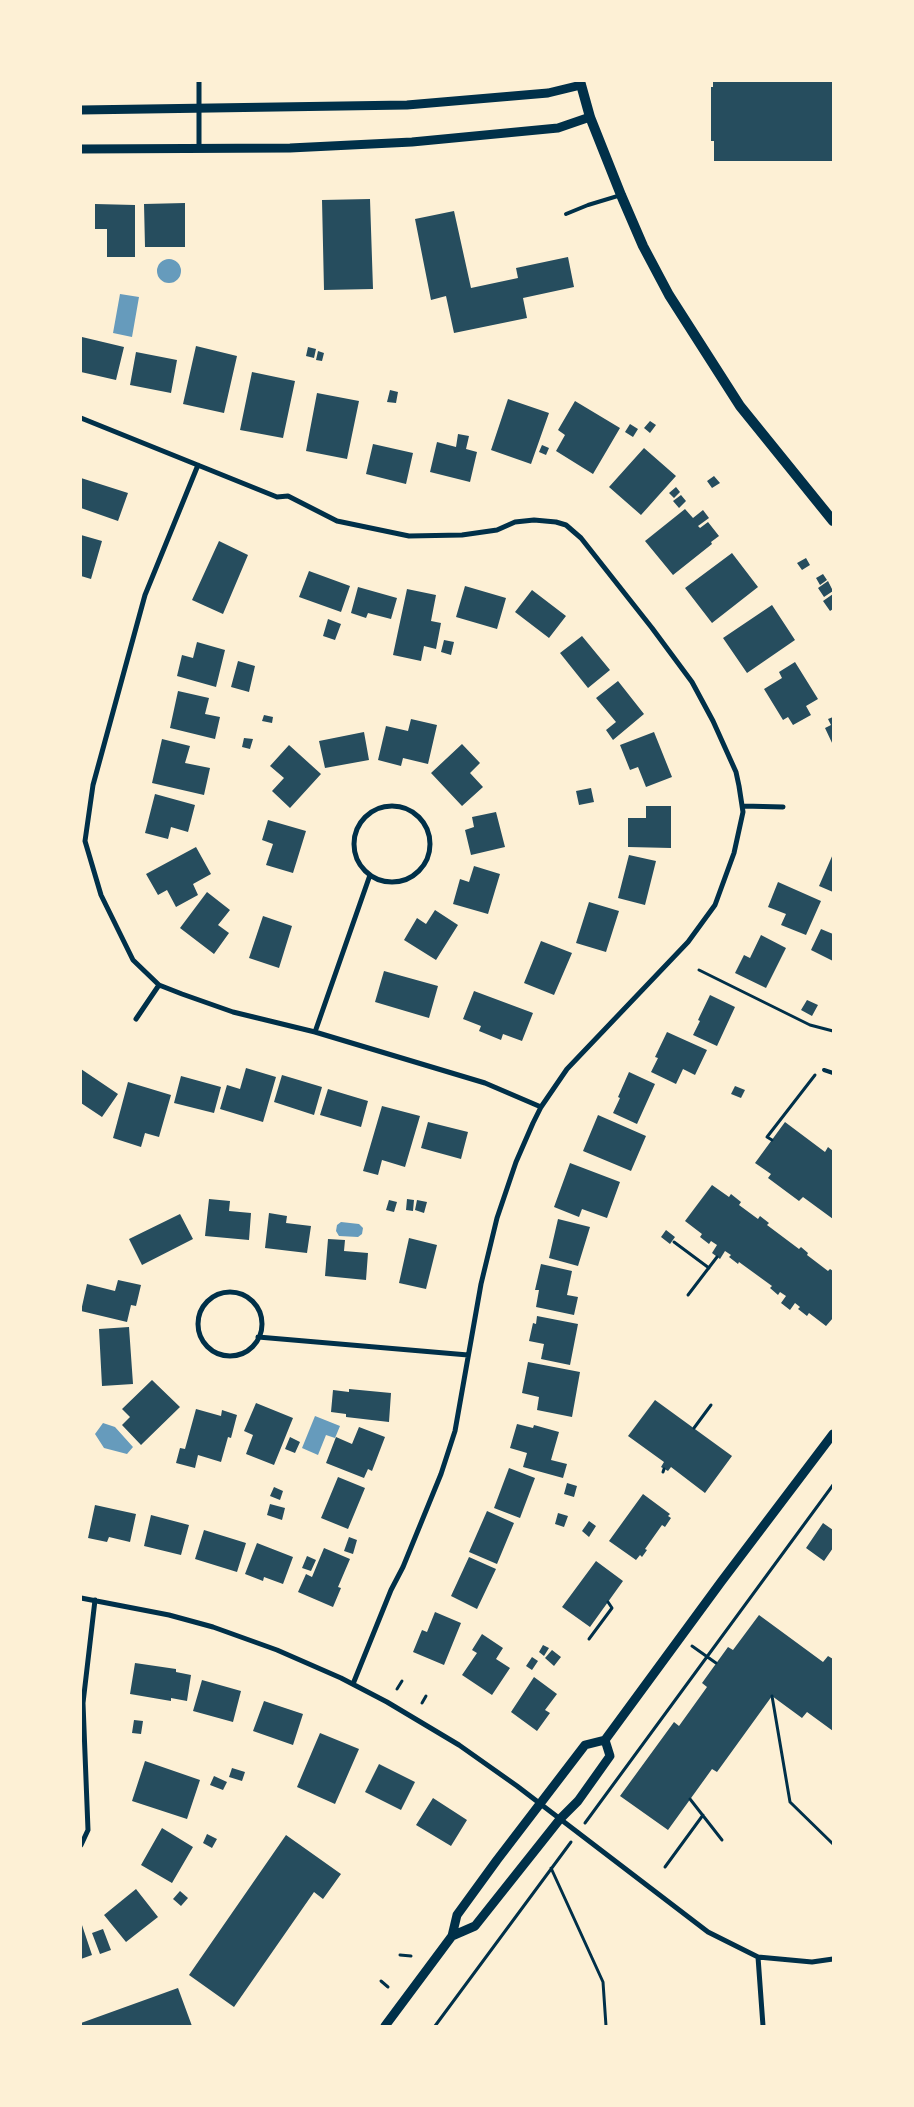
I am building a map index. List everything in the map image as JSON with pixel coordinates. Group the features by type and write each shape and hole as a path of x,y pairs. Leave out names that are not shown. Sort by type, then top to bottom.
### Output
{"main road":[{"path":"580,83 590,117 621,195 643,246 669,295 740,406 833,521"}],"street":[{"path":"199,81 200,147"},
{"path":"81,110 407,105 548,93 580,83"},
{"path":"81,149 290,148 412,142 558,128 590,117"},
{"path":"81,418 277,497 288,496 337,521 398,534 462,535 497,530 515,522 534,520 566,525 581,538 658,635 692,682 707,707 736,772 743,806 734,852 711,912 688,942 567,1069 541,1107 516,1162 497,1218 481,1284 455,1431 441,1474 353,1684"},
{"path":"198,465 145,595 93,785 85,841 101,895 133,960 159,985 233,1012 315,1032 485,1083 541,1107"},
{"path":"398,806 414,814 424,823 429,835 430,848 426,861 418,872 407,879 395,882 382,881 370,875 359,863 354,851 354,838 358,826 372,811 384,807 398,806"},
{"path":"743,806 783,806"},
{"path":"315,1032 370,875"},
{"path":"136,1019 159,985"},
{"path":"219,1293 237,1293 246,1296 253,1302 262,1319 258,1338 252,1347 244,1352 223,1355 213,1351 201,1337 198,1328 200,1311 205,1304 219,1293"},
{"path":"258,1338 468,1355"},
{"path":"385,2026 452,1936 457,1915 540,1804 585,1745 605,1740 833,1434"},
{"path":"81,1598 169,1615 213,1627 278,1650 353,1684 458,1745 540,1804 708,1932 758,1957 812,1962 833,1959"},
{"path":"81,1845 88,1830 83,1703 95,1600"},
{"path":"452,1936 475,1926 560,1819 578,1801 610,1756 605,1740"},
{"path":"758,1957 763,2026"}],"lane":[{"path":"566,214 588,204 621,195"},
{"path":"824,1070 833,1073"}],"path":[{"path":"699,970 810,1025 833,1031"},
{"path":"772,1140 767,1137 819,1069 824,1070"},
{"path":"674,1242 709,1268"},
{"path":"688,1295 717,1256"},
{"path":"694,1428 712,1405"},
{"path":"590,1815 833,1485"},
{"path":"589,1639 612,1608 608,1602"},
{"path":"680,1638 716,1663"},
{"path":"397,1689 402,1681"},
{"path":"422,1703 426,1696"},
{"path":"772,1696 790,1802 833,1844"},
{"path":"690,1799 722,1840"},
{"path":"665,1867 703,1815"},
{"path":"435,2026 563,1852"},
{"path":"551,1867 603,1982 606,2026"},
{"path":"400,1955 411,1956"},
{"path":"381,1981 388,1987"}],"water":[{"path":"169,259 178,262 181,271 178,280 169,283 160,280 157,271 160,262"},
{"path":"120,294 139,297 132,337 113,333"},
{"path":"341,1222 359,1224 363,1228 362,1234 358,1237 339,1236 336,1231 337,1225"},
{"path":"315,1416 340,1426 335,1438 326,1435 318,1455 302,1448"},
{"path":"103,1423 115,1427 133,1447 127,1454 104,1448 95,1434"}],"building":[{"path":"713,81 833,81 833,161 714,161 714,141 711,141 711,87 713,87"},
{"path":"370,199 373,289 324,290 322,200"},
{"path":"185,203 185,247 145,247 144,204"},
{"path":"95,204 135,205 135,257 107,257 107,229 95,229"},
{"path":"454,211 471,288 518,278 516,268 568,257 574,287 523,298 527,318 454,333 446,296 431,300 415,219"},
{"path":"82,337 124,347 116,380 81,372"},
{"path":"196,346 237,356 224,413 183,404"},
{"path":"308,347 316,349 314,358 306,356"},
{"path":"318,351 324,353 322,361 316,360"},
{"path":"136,352 177,360 171,393 130,385"},
{"path":"252,372 295,381 283,438 240,430"},
{"path":"390,390 398,392 396,403 387,402"},
{"path":"317,393 359,401 347,459 306,451"},
{"path":"508,399 549,413 531,464 491,450"},
{"path":"575,401 620,428 593,474 556,451 565,435 558,430"},
{"path":"650,421 656,425 650,433 644,428"},
{"path":"630,424 638,429 633,437 625,432"},
{"path":"458,434 469,436 466,449 477,452 470,482 430,472 437,442 456,447"},
{"path":"373,444 413,453 406,484 366,474"},
{"path":"542,445 549,448 546,455 539,452"},
{"path":"644,448 676,476 641,515 609,487"},
{"path":"714,476 720,483 712,488 707,481"},
{"path":"81,478 128,493 118,521 81,508"},
{"path":"676,487 680,492 674,498 669,493"},
{"path":"681,495 686,501 679,508 673,501"},
{"path":"685,509 693,518 703,510 709,518 698,526 700,528 708,522 719,536 711,542 712,544 673,575 645,541"},
{"path":"81,535 102,541 91,579 81,576"},
{"path":"219,541 248,555 223,614 192,600"},
{"path":"732,553 758,587 712,623 685,588"},
{"path":"806,558 810,565 802,570 797,563"},
{"path":"309,571 350,586 341,612 299,597"},
{"path":"823,574 827,580 820,585 816,578"},
{"path":"828,581 833,591 824,597 818,588"},
{"path":"465,586 506,598 497,629 456,617"},
{"path":"358,587 397,598 391,619 368,613 366,618 351,613"},
{"path":"407,589 436,595 431,621 441,623 436,649 424,646 421,661 393,655"},
{"path":"532,590 566,616 549,638 515,612"},
{"path":"833,594 833,609 830,611 823,601"},
{"path":"772,605 795,640 747,673 723,638"},
{"path":"328,619 341,624 335,640 323,636"},
{"path":"582,636 610,670 588,688 560,653"},
{"path":"444,640 454,642 451,655 441,652"},
{"path":"197,642 225,650 216,687 177,676 182,655 193,658"},
{"path":"238,661 255,666 249,692 231,687"},
{"path":"795,662 818,699 806,706 811,715 793,725 788,717 783,720 764,689 782,678 779,672"},
{"path":"618,681 644,714 613,740 606,730 616,722 596,698"},
{"path":"178,691 209,698 205,714 220,717 215,739 170,728"},
{"path":"264,715 273,717 272,723 262,721"},
{"path":"833,717 833,745 825,728 831,725 828,719"},
{"path":"411,719 437,725 428,764 403,758 401,766 378,760 386,726 408,731"},
{"path":"364,732 369,760 325,768 319,741"},
{"path":"654,732 672,777 646,787 638,767 630,770 620,745"},
{"path":"244,738 253,739 250,749 242,747"},
{"path":"162,739 190,746 185,763 210,768 204,795 152,783"},
{"path":"462,744 480,763 470,773 483,787 462,806 431,773"},
{"path":"289,745 321,774 290,808 272,791 284,778 270,766"},
{"path":"591,788 594,802 579,805 576,791"},
{"path":"155,794 195,805 188,832 171,827 168,839 145,833"},
{"path":"646,806 671,806 671,848 628,847 628,818 646,818"},
{"path":"496,812 505,847 471,855 465,830 474,827 472,817"},
{"path":"268,820 306,831 293,873 266,865 273,844 262,840"},
{"path":"196,847 211,874 193,884 198,895 176,907 167,890 158,895 146,874"},
{"path":"833,854 833,892 819,886"},
{"path":"629,855 656,861 645,905 618,898"},
{"path":"474,866 500,874 488,914 453,904 460,879 469,882"},
{"path":"778,882 821,901 806,935 781,925 786,914 768,907"},
{"path":"207,892 230,910 218,925 229,933 214,954 180,928"},
{"path":"589,902 619,911 606,952 576,943"},
{"path":"435,910 458,925 436,960 404,940 417,918 426,924"},
{"path":"263,916 292,926 279,968 249,958"},
{"path":"821,929 833,934 833,961 811,950"},
{"path":"761,935 786,948 766,988 735,973 744,955 750,958"},
{"path":"541,941 572,953 554,995 524,983"},
{"path":"384,971 438,986 429,1018 375,1002"},
{"path":"474,991 533,1013 522,1041 503,1034 501,1040 479,1031 481,1026 463,1019"},
{"path":"710,995 735,1007 717,1046 693,1035"},
{"path":"807,1000 818,1005 812,1016 801,1010"},
{"path":"667,1032 707,1050 695,1075 683,1069 676,1084 651,1072 658,1058 655,1057"},
{"path":"246,1068 276,1077 263,1122 220,1109 227,1085 240,1089"},
{"path":"81,1069 118,1094 102,1117 81,1103"},
{"path":"629,1072 655,1084 637,1124 613,1113"},
{"path":"282,1075 322,1087 314,1115 274,1102"},
{"path":"181,1076 221,1087 214,1113 174,1103"},
{"path":"128,1082 171,1095 159,1137 145,1133 141,1147 113,1138"},
{"path":"735,1086 745,1090 741,1098 731,1094"},
{"path":"328,1089 368,1101 361,1127 320,1115"},
{"path":"382,1106 420,1116 405,1167 382,1160 378,1175 363,1171"},
{"path":"598,1115 646,1136 631,1171 583,1151"},
{"path":"428,1122 468,1132 461,1159 421,1148"},
{"path":"785,1122 825,1152 828,1147 833,1151 833,1219 803,1197 799,1201 768,1178 771,1174 755,1163"},
{"path":"570,1163 620,1182 607,1218 582,1209 579,1217 554,1207"},
{"path":"712,1185 729,1197 731,1194 741,1202 739,1205 758,1219 760,1216 769,1223 767,1225 799,1249 801,1247 808,1253 807,1255 828,1271 830,1269 833,1271 833,1318 826,1326 809,1313 807,1316 798,1309 800,1307 795,1303 790,1310 781,1303 786,1296 780,1292 778,1295 770,1288 772,1286 739,1262 738,1264 725,1251 720,1259 712,1253 717,1245 711,1241 709,1244 700,1237 702,1234 685,1221"},
{"path":"209,1199 230,1201 229,1211 251,1213 249,1240 205,1236"},
{"path":"407,1199 414,1200 413,1211 406,1210"},
{"path":"389,1200 397,1202 394,1212 386,1210"},
{"path":"417,1200 427,1202 424,1213 415,1210"},
{"path":"269,1213 287,1216 286,1223 311,1226 307,1253 265,1248"},
{"path":"180,1214 193,1239 142,1265 129,1239"},
{"path":"558,1219 590,1227 578,1266 549,1258"},
{"path":"666,1230 675,1237 670,1244 661,1237"},
{"path":"409,1238 437,1245 426,1289 399,1283"},
{"path":"328,1239 345,1240 344,1251 368,1253 366,1280 325,1276"},
{"path":"541,1264 572,1271 567,1295 578,1297 574,1315 536,1307 539,1290 535,1290"},
{"path":"118,1280 141,1285 136,1306 131,1305 127,1322 81,1311 87,1284 115,1291"},
{"path":"537,1316 578,1324 570,1365 541,1359 544,1344 529,1341 533,1323 536,1324"},
{"path":"129,1327 133,1384 102,1386 99,1329"},
{"path":"528,1362 580,1372 572,1417 537,1410 539,1397 522,1393"},
{"path":"152,1380 180,1407 141,1445 122,1425 130,1417 122,1409"},
{"path":"349,1389 391,1393 389,1422 346,1417 346,1414 331,1412 333,1390 349,1392"},
{"path":"655,1400 732,1456 705,1493 671,1467 668,1471 661,1467 664,1462 628,1436"},
{"path":"256,1403 293,1418 274,1465 246,1454 253,1435 244,1431"},
{"path":"196,1409 221,1416 222,1410 237,1415 231,1438 228,1437 221,1462 198,1455 195,1468 176,1463 180,1448 185,1449"},
{"path":"517,1424 533,1428 534,1425 559,1432 551,1460 567,1464 563,1478 523,1467 527,1453 510,1448"},
{"path":"359,1427 385,1437 372,1471 368,1469 364,1478 326,1463 336,1437 352,1444"},
{"path":"290,1437 300,1442 295,1453 285,1449"},
{"path":"509,1468 535,1478 520,1518 494,1508"},
{"path":"338,1477 365,1488 348,1529 321,1518"},
{"path":"567,1483 577,1486 574,1497 564,1494"},
{"path":"274,1487 283,1491 280,1500 270,1496"},
{"path":"643,1494 670,1514 668,1516 671,1518 665,1527 662,1525 645,1549 647,1550 642,1557 640,1555 636,1560 609,1541"},
{"path":"270,1504 285,1508 282,1520 267,1515"},
{"path":"95,1505 136,1514 130,1542 109,1537 107,1542 88,1538"},
{"path":"487,1511 514,1523 497,1564 469,1552"},
{"path":"558,1513 568,1516 564,1527 555,1524"},
{"path":"151,1515 189,1525 181,1555 144,1546"},
{"path":"589,1521 596,1526 589,1537 582,1531"},
{"path":"823,1523 833,1530 833,1548 824,1561 806,1548"},
{"path":"204,1530 246,1543 237,1572 195,1559"},
{"path":"349,1537 357,1540 353,1554 344,1551"},
{"path":"257,1543 293,1557 283,1584 264,1577 263,1581 245,1574"},
{"path":"324,1548 350,1559 338,1587 341,1588 333,1607 298,1592 306,1574 312,1577"},
{"path":"307,1556 316,1560 311,1571 302,1568"},
{"path":"469,1557 496,1569 477,1609 451,1596"},
{"path":"596,1561 623,1581 590,1627 562,1607"},
{"path":"435,1612 461,1623 444,1665 413,1652 422,1630 427,1632"},
{"path":"759,1615 823,1662 828,1656 833,1659 833,1731 807,1712 802,1718 772,1696 717,1772 712,1769 668,1830 620,1796 674,1722 679,1726 707,1687 702,1683 728,1647 733,1650"},
{"path":"482,1634 503,1648 496,1659 510,1668 492,1695 462,1675 477,1653 472,1650"},
{"path":"543,1645 549,1648 544,1656 539,1652"},
{"path":"552,1650 561,1657 554,1666 545,1658"},
{"path":"532,1657 538,1661 532,1670 526,1666"},
{"path":"135,1663 176,1669 176,1672 191,1675 187,1701 171,1698 171,1701 130,1694"},
{"path":"534,1677 557,1694 545,1710 550,1713 537,1731 511,1712"},
{"path":"202,1680 241,1691 233,1722 193,1711"},
{"path":"264,1701 303,1714 293,1745 253,1731"},
{"path":"134,1720 143,1721 141,1734 132,1733"},
{"path":"320,1733 359,1749 335,1804 297,1787"},
{"path":"145,1761 200,1780 187,1819 132,1801"},
{"path":"379,1764 415,1782 401,1810 365,1792"},
{"path":"232,1768 245,1772 242,1781 229,1777"},
{"path":"214,1776 227,1782 223,1790 210,1785"},
{"path":"433,1798 467,1820 451,1846 416,1825"},
{"path":"162,1828 193,1847 172,1883 141,1865"},
{"path":"207,1834 217,1839 212,1848 203,1843"},
{"path":"286,1835 341,1874 323,1899 314,1892 234,2007 189,1975"},
{"path":"136,1889 158,1917 126,1942 104,1915"},
{"path":"180,1891 188,1898 181,1906 173,1899"},
{"path":"81,1922 92,1955 81,1959"},
{"path":"103,1929 111,1950 100,1954 92,1933"},
{"path":"178,1988 192,2026 81,2026 81,2023"}]}
